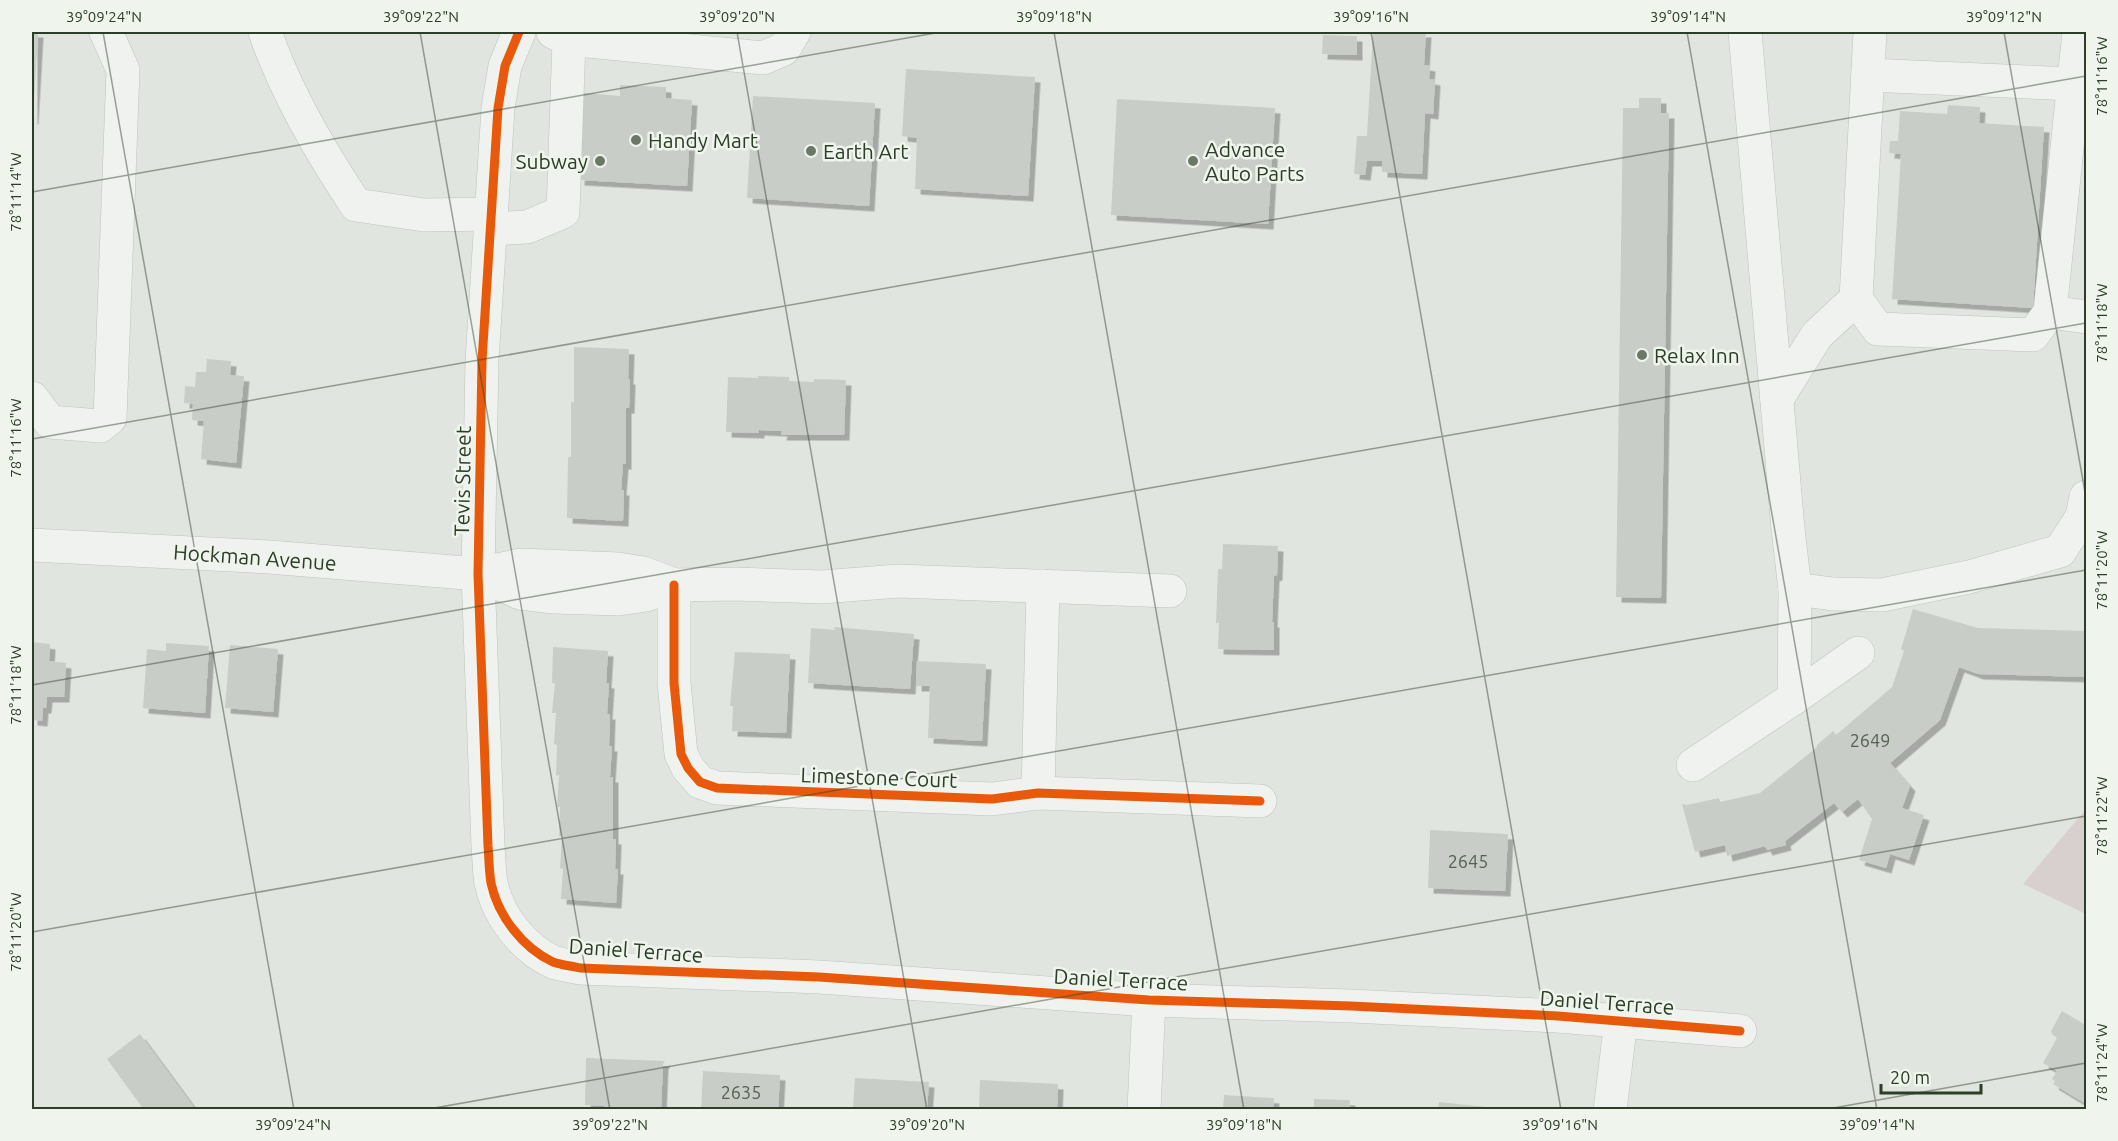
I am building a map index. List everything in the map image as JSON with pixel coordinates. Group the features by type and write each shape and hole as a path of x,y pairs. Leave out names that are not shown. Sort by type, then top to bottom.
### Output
{"street":[{"path":"32,398 50,422 100,426 110,418 123,70 106,32"},
{"path":"265,32 275,62 328,164 356,205 527,227 563,212 561,35 763,58 784,49 794,32"},
{"name":"Tevis Street","path":"513,929 498,905 492,885 488,846 478,574 482,362 498,108 505,66 519,32"},
{"path":"1745,32 1795,588 1794,698"},
{"path":"1870,32 1856,299 1878,329 2033,335 2050,312 2079,32"},
{"path":"1868,75 2074,84"},
{"path":"1777,399 1817,335 1856,299"},
{"path":"2050,312 2086,317"},
{"path":"1795,588 1833,594 1882,595 1970,577 2060,551 2082,517 2086,497"},
{"name":"Hockman Avenue","path":"32,545 269,557 478,574"},
{"path":"478,574 520,593 554,597 619,599 646,595 674,585 735,584 822,587 898,581 1170,591"},
{"name":"Limestone Court","path":"674,585 674,683 681,754 688,768 700,782 717,788 993,799 1038,793 1260,801"},
{"path":"1038,793 1043,586"},
{"path":"1693,765 1858,653"},
{"name":"Daniel Terrace","path":"513,929 531,949 554,962 580,968 819,977 1149,1000 1351,1006 1558,1016 1740,1031"},
{"path":"1144,1110 1149,1000"},
{"path":"1610,1110 1621,1021"}],"shaded area":[{"path":"2086,809 2086,914 2023,884"}],"building":[{"path":"32,32 38,32 33,119 32,119"},
{"path":"1373,32 1426,32 1424,65 1430,66 1429,79 1435,80 1433,114 1425,113 1422,174 1382,172 1382,161 1367,161 1365,175 1354,174 1357,136 1367,136"},
{"path":"1323,35 1357,36 1357,55 1322,54"},
{"path":"906,69 1035,77 1028,196 915,189 917,138 902,136"},
{"name":"Handy Mart","path":"620,85 666,87 666,98 692,100 687,186 579,180 584,93 620,96"},
{"name":"Earth Art","path":"753,96 875,103 869,206 747,198"},
{"name":"Relax Inn","path":"1639,98 1661,98 1661,113 1669,113 1661,598 1616,597 1623,108 1639,108"},
{"name":"Advance Auto Parts","path":"1117,99 1275,108 1268,224 1111,215"},
{"path":"1948,105 1980,107 1979,123 2044,127 2033,308 1892,299 1901,154 1889,153 1890,141 1898,141 1900,111 1947,114"},
{"path":"574,347 629,349 626,464 623,464 621,490 624,490 623,521 567,518 568,457 571,457 571,402 574,402"},
{"path":"207,359 231,361 230,375 244,376 236,463 201,459 204,421 192,420 193,404 184,403 185,386 195,387 196,372 206,372"},
{"path":"758,376 789,377 789,381 846,380 844,435 781,435 782,431 759,430 759,433 726,432 728,377 758,378"},
{"path":"1223,544 1278,546 1272,622 1274,622 1274,650 1218,649 1219,623 1216,623 1218,569 1222,569"},
{"path":"1913,609 1978,628 2086,631 2086,677 1978,674 1959,667 1940,720 1890,763 1910,786 1902,808 1924,815 1909,860 1890,854 1886,868 1859,860 1872,819 1858,799 1842,812 1834,803 1785,841 1786,845 1767,850 1765,846 1727,856 1725,845 1695,852 1682,804 1719,798 1720,802 1760,793 1817,747 1833,731 1836,735 1892,687 1904,651 1901,649"},
{"path":"834,627 914,634 910,689 808,683 811,628 835,630"},
{"path":"32,642 50,644 49,661 66,663 64,697 47,697 42,721 32,720"},
{"path":"166,643 209,646 205,713 143,708 147,649 166,651"},
{"path":"230,645 278,649 273,712 225,708"},
{"path":"553,647 608,651 607,714 610,714 609,746 612,746 610,777 613,777 615,869 618,869 616,903 561,899 562,836 559,836 560,807 557,807 559,775 556,776 557,745 554,744 556,713 552,713 555,683 552,683"},
{"path":"735,652 790,654 786,733 732,731 733,706 730,706"},
{"path":"917,661 986,664 982,741 928,738 930,686 916,686"},
{"path":"1430,830 1508,834 1505,891 1428,888"},
{"path":"2062,1011 2084,1024 2086,1020 2086,1104 2053,1084 2055,1081 2052,1079 2057,1071 2043,1063 2057,1038 2051,1031"},
{"path":"140,1034 196,1110 144,1110 107,1059"},
{"path":"586,1058 665,1061 661,1109 636,1110 636,1107 627,1107 627,1109 585,1105"},
{"path":"703,1071 780,1075 778,1110 701,1110"},
{"path":"855,1078 929,1082 927,1110 853,1110"},
{"path":"980,1080 1058,1084 1057,1110 979,1110"},
{"path":"1224,1095 1274,1098 1273,1110 1223,1110"},
{"path":"1314,1099 1350,1100 1349,1110 1314,1110"},
{"path":"1439,1102 1496,1108 1496,1110 1438,1110"}],"cycle path":[{"path":"519,32 505,66 498,108 482,361 478,574 490,878 499,907 522,940 553,962 580,968 819,977 1149,1000 1351,1006 1558,1016 1740,1031"},
{"path":"674,585 674,683 681,754 688,768 700,782 717,788 992,799 1038,793 1260,801"}],"place":[{"name":"Handy Mart","path":"636,140"},
{"name":"Earth Art","path":"811,151"},
{"name":"Subway","path":"600,161"},
{"name":"Advance Auto Parts","path":"1193,161"},
{"name":"Relax Inn","path":"1642,355"}]}
